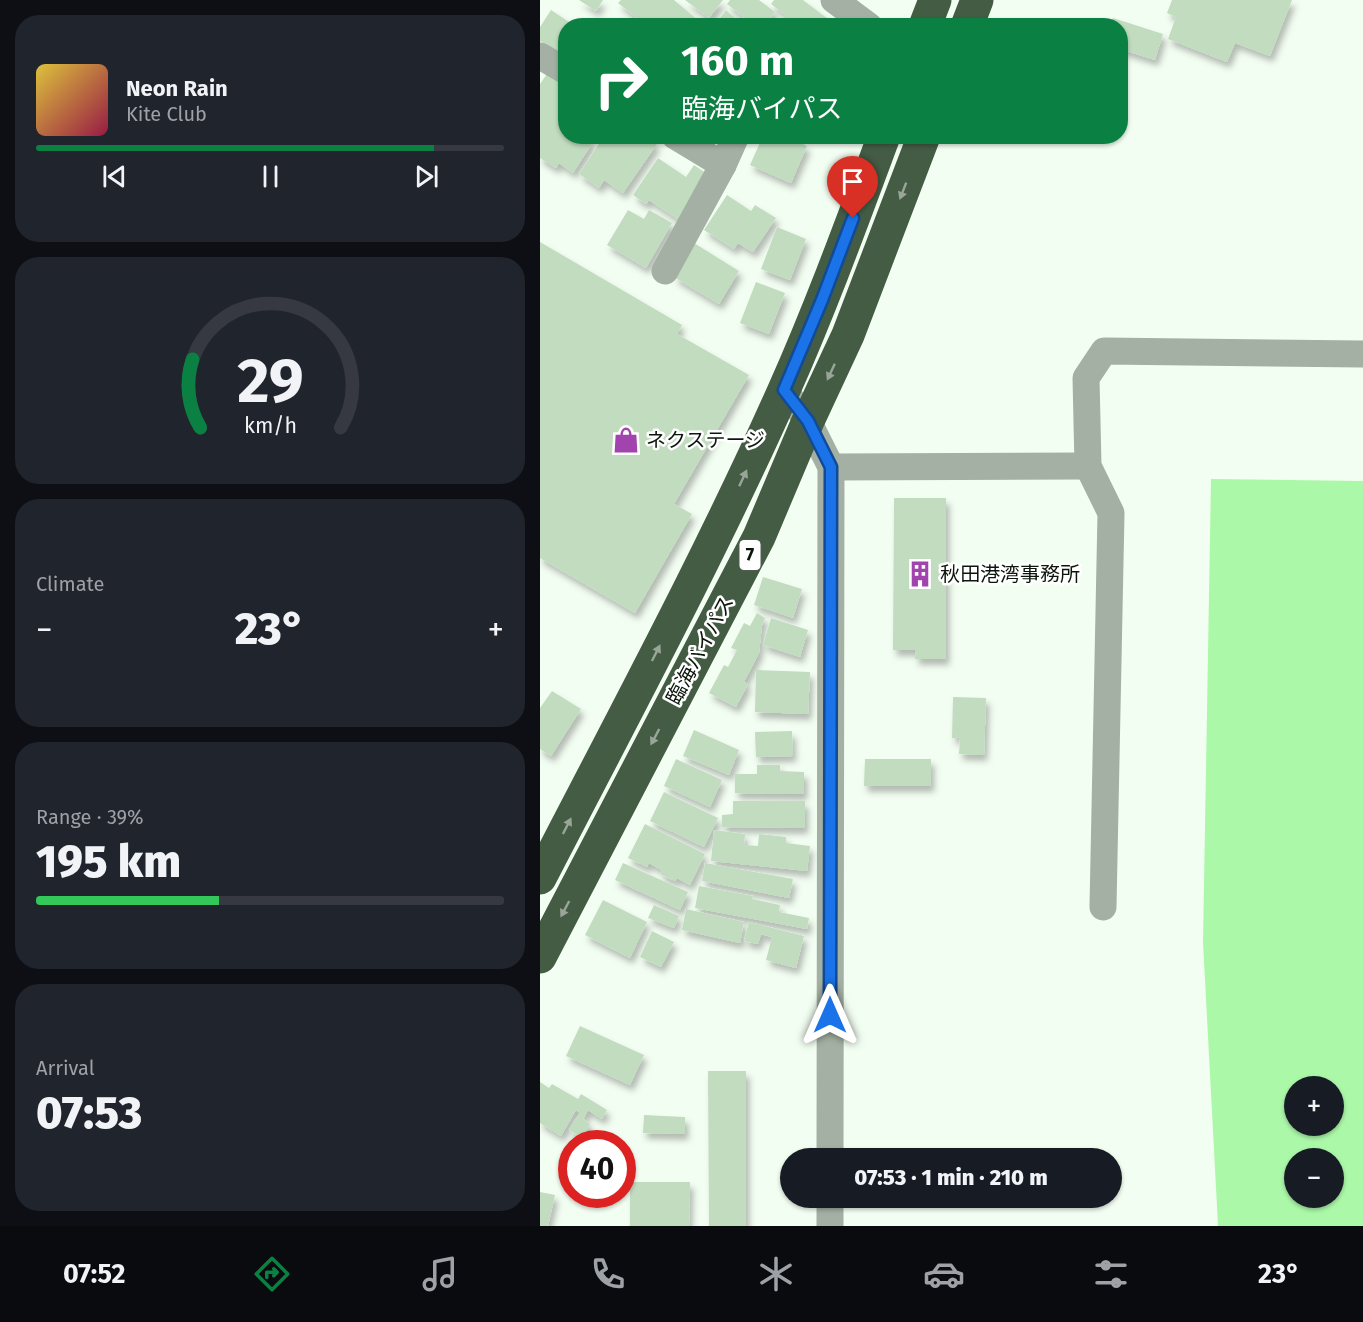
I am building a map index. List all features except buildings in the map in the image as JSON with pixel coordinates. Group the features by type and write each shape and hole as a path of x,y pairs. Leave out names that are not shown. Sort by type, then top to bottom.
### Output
{"highway":[{"path":"929,18 935,0"},
{"path":"970,18 977,0"},
{"name":"臨海バイパス","path":"540,878 725,518 784,390 822,300 881,144"},
{"name":"臨海バイパス","path":"540,957 759,537 808,421 848,335 921,144"}],"street":[{"path":"834,0 858,18"},
{"path":"540,56 558,66"},
{"path":"688,144 723,165"},
{"path":"665,271 723,165 732,144"},
{"path":"1103,907 1112,513 1088,466 1086,378 1104,351 1363,354"},
{"path":"784,390 808,421 831,467 830,1148"},
{"path":"831,467 1088,466"},
{"path":"830,1208 830,1226"}],"shaded area":[{"path":"1211,479 1363,481 1363,1226 1218,1226 1203,942"}],"place":[{"name":"ネクステージ","path":"626,440"},
{"name":"秋田港湾事務所","path":"920,574"}],"route":[{"path":"830,1015 831,467 808,421 784,390 853,218"}]}
